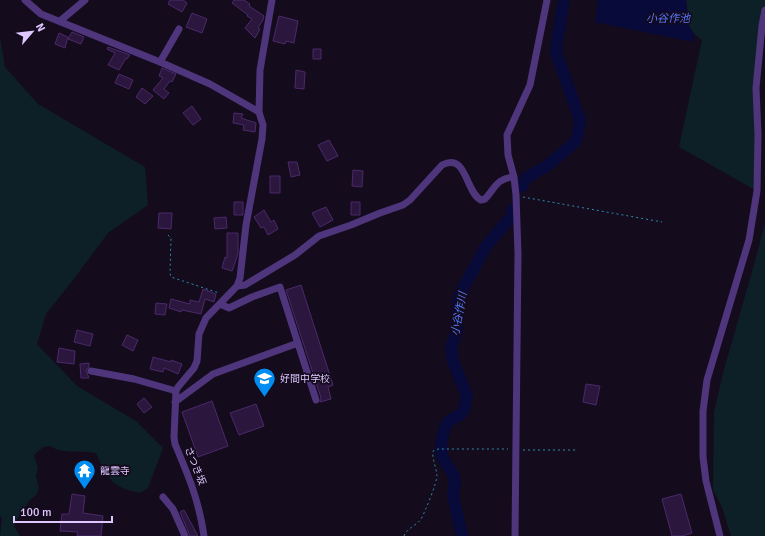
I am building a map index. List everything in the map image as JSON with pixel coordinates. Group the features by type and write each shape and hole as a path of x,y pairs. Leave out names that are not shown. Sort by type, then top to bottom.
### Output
{"street":[{"path":"25,0 41,14 210,84 259,112"},
{"path":"60,21 85,0"},
{"path":"91,371 134,379 176,391 194,368 197,361 200,334 202,325 206,318 237,286 240,278 246,226 262,139 263,125 259,112 260,70 272,0"},
{"path":"515,536 518,262 516,195 514,177 508,155 507,135 530,85 547,0"},
{"path":"720,536 706,482 703,457 703,411 707,380 750,240 757,191 758,135 756,88 765,10"},
{"path":"160,62 179,30"},
{"path":"237,286 245,285 289,258 319,236 403,205 410,200 442,165 449,161 454,162 459,166 478,199 481,200 485,199 495,185 503,178 514,177"},
{"path":"220,304 229,308 252,297 280,287 316,400"},
{"path":"175,402 212,374 298,343"},
{"name":"さつき坂","path":"176,391 175,444 194,488 204,536"},
{"path":"163,497 173,509 185,536"}],"path":[{"path":"516,195 662,222"},
{"path":"168,234 171,238 171,277 218,292 226,298"},
{"path":"404,536 405,533 414,527 421,518 436,482 437,475 433,451 443,449"}],"shaded area":[{"path":"686,0 765,0 756,88 757,191 679,147 702,40 694,34 689,26"},
{"path":"0,37 5,67 38,104 145,167 148,205 108,233 46,314 37,344 77,386 136,421 163,448 148,488 140,493 130,491 116,485 108,476 96,453 66,451 55,449 50,446 43,447 34,455 38,468 36,476 39,488 37,494 29,501 19,515 14,526 20,536 0,536 2,518 0,516"},
{"path":"765,223 765,536 731,536 722,507 713,490 714,412 723,373"}],"water":[{"name":"小谷作池","path":"598,0 686,0 689,26 694,34 693,42 595,22"}],"building":[{"path":"170,0 183,0 187,3 182,12 168,4"},
{"path":"234,0 244,0 250,4 249,6 264,16 258,28 260,29 255,38 245,28 252,19 232,3"},
{"path":"192,13 207,19 202,33 186,27"},
{"path":"279,16 298,21 294,43 286,41 285,44 273,41"},
{"path":"72,32 84,37 81,44 68,39"},
{"path":"59,33 68,37 65,48 55,44"},
{"path":"108,47 130,55 127,59 126,58 119,70 108,65 115,53 107,49"},
{"path":"313,49 321,49 321,59 313,59"},
{"path":"162,68 176,74 172,82 170,81 164,89 169,93 164,99 153,90 163,78 159,76"},
{"path":"296,70 305,72 304,89 295,88"},
{"path":"119,74 133,80 129,89 115,83"},
{"path":"142,88 153,96 145,104 136,97"},
{"path":"192,106 201,119 193,125 183,113"},
{"path":"234,113 243,114 241,118 256,123 255,132 243,130 244,125 233,123"},
{"path":"329,140 338,156 327,161 318,145"},
{"path":"288,162 297,162 300,175 291,177"},
{"path":"353,170 363,171 362,187 352,186"},
{"path":"270,176 280,176 280,193 270,193"},
{"path":"234,202 243,202 243,215 234,215"},
{"path":"351,202 360,202 360,215 351,215"},
{"path":"326,207 333,220 320,227 312,213"},
{"path":"264,210 271,222 274,220 278,229 268,235 264,227 261,228 254,217"},
{"path":"159,213 172,213 171,229 158,228"},
{"path":"226,217 227,228 215,229 214,218"},
{"path":"227,233 238,233 238,254 232,271 222,268 225,257 227,258"},
{"path":"301,285 333,385 328,387 331,399 320,402 321,398 286,290"},
{"path":"203,289 216,294 214,302 205,299 201,314 182,310 181,312 169,308 171,299 190,304 190,300 199,302"},
{"path":"156,303 167,304 165,315 155,314"},
{"path":"77,330 93,334 90,346 74,342"},
{"path":"127,335 138,340 133,351 122,345"},
{"path":"59,348 75,351 74,364 57,362"},
{"path":"153,357 171,362 171,360 182,364 178,374 164,368 163,372 150,369"},
{"path":"89,363 89,367 86,370 89,378 81,378 80,364"},
{"path":"586,384 600,386 596,405 583,402"},
{"path":"144,398 152,407 144,413 137,404"},
{"path":"212,401 228,446 198,457 182,412"},
{"path":"256,404 264,426 239,435 230,413"},
{"path":"72,494 85,496 83,513 103,516 101,536 77,536 78,532 60,531 62,514 69,514"},
{"path":"681,494 692,533 682,536 672,536 662,499"},
{"path":"184,510 198,536 190,536 180,512"}],"waterway":[{"name":"小谷作川","path":"522,186 526,178 547,166 575,142 578,135 580,120 557,55 556,48 564,0"},
{"name":"小谷作川","path":"462,536 453,496 455,483 454,476 442,456 441,444 445,427 449,421 461,414 464,410 467,396 453,361 451,347 457,331 458,300 486,246 512,216 512,210"}],"place":[{"name":"好間中学校","path":"264,398"},
{"name":"龍雲寺","path":"85,490"}]}
